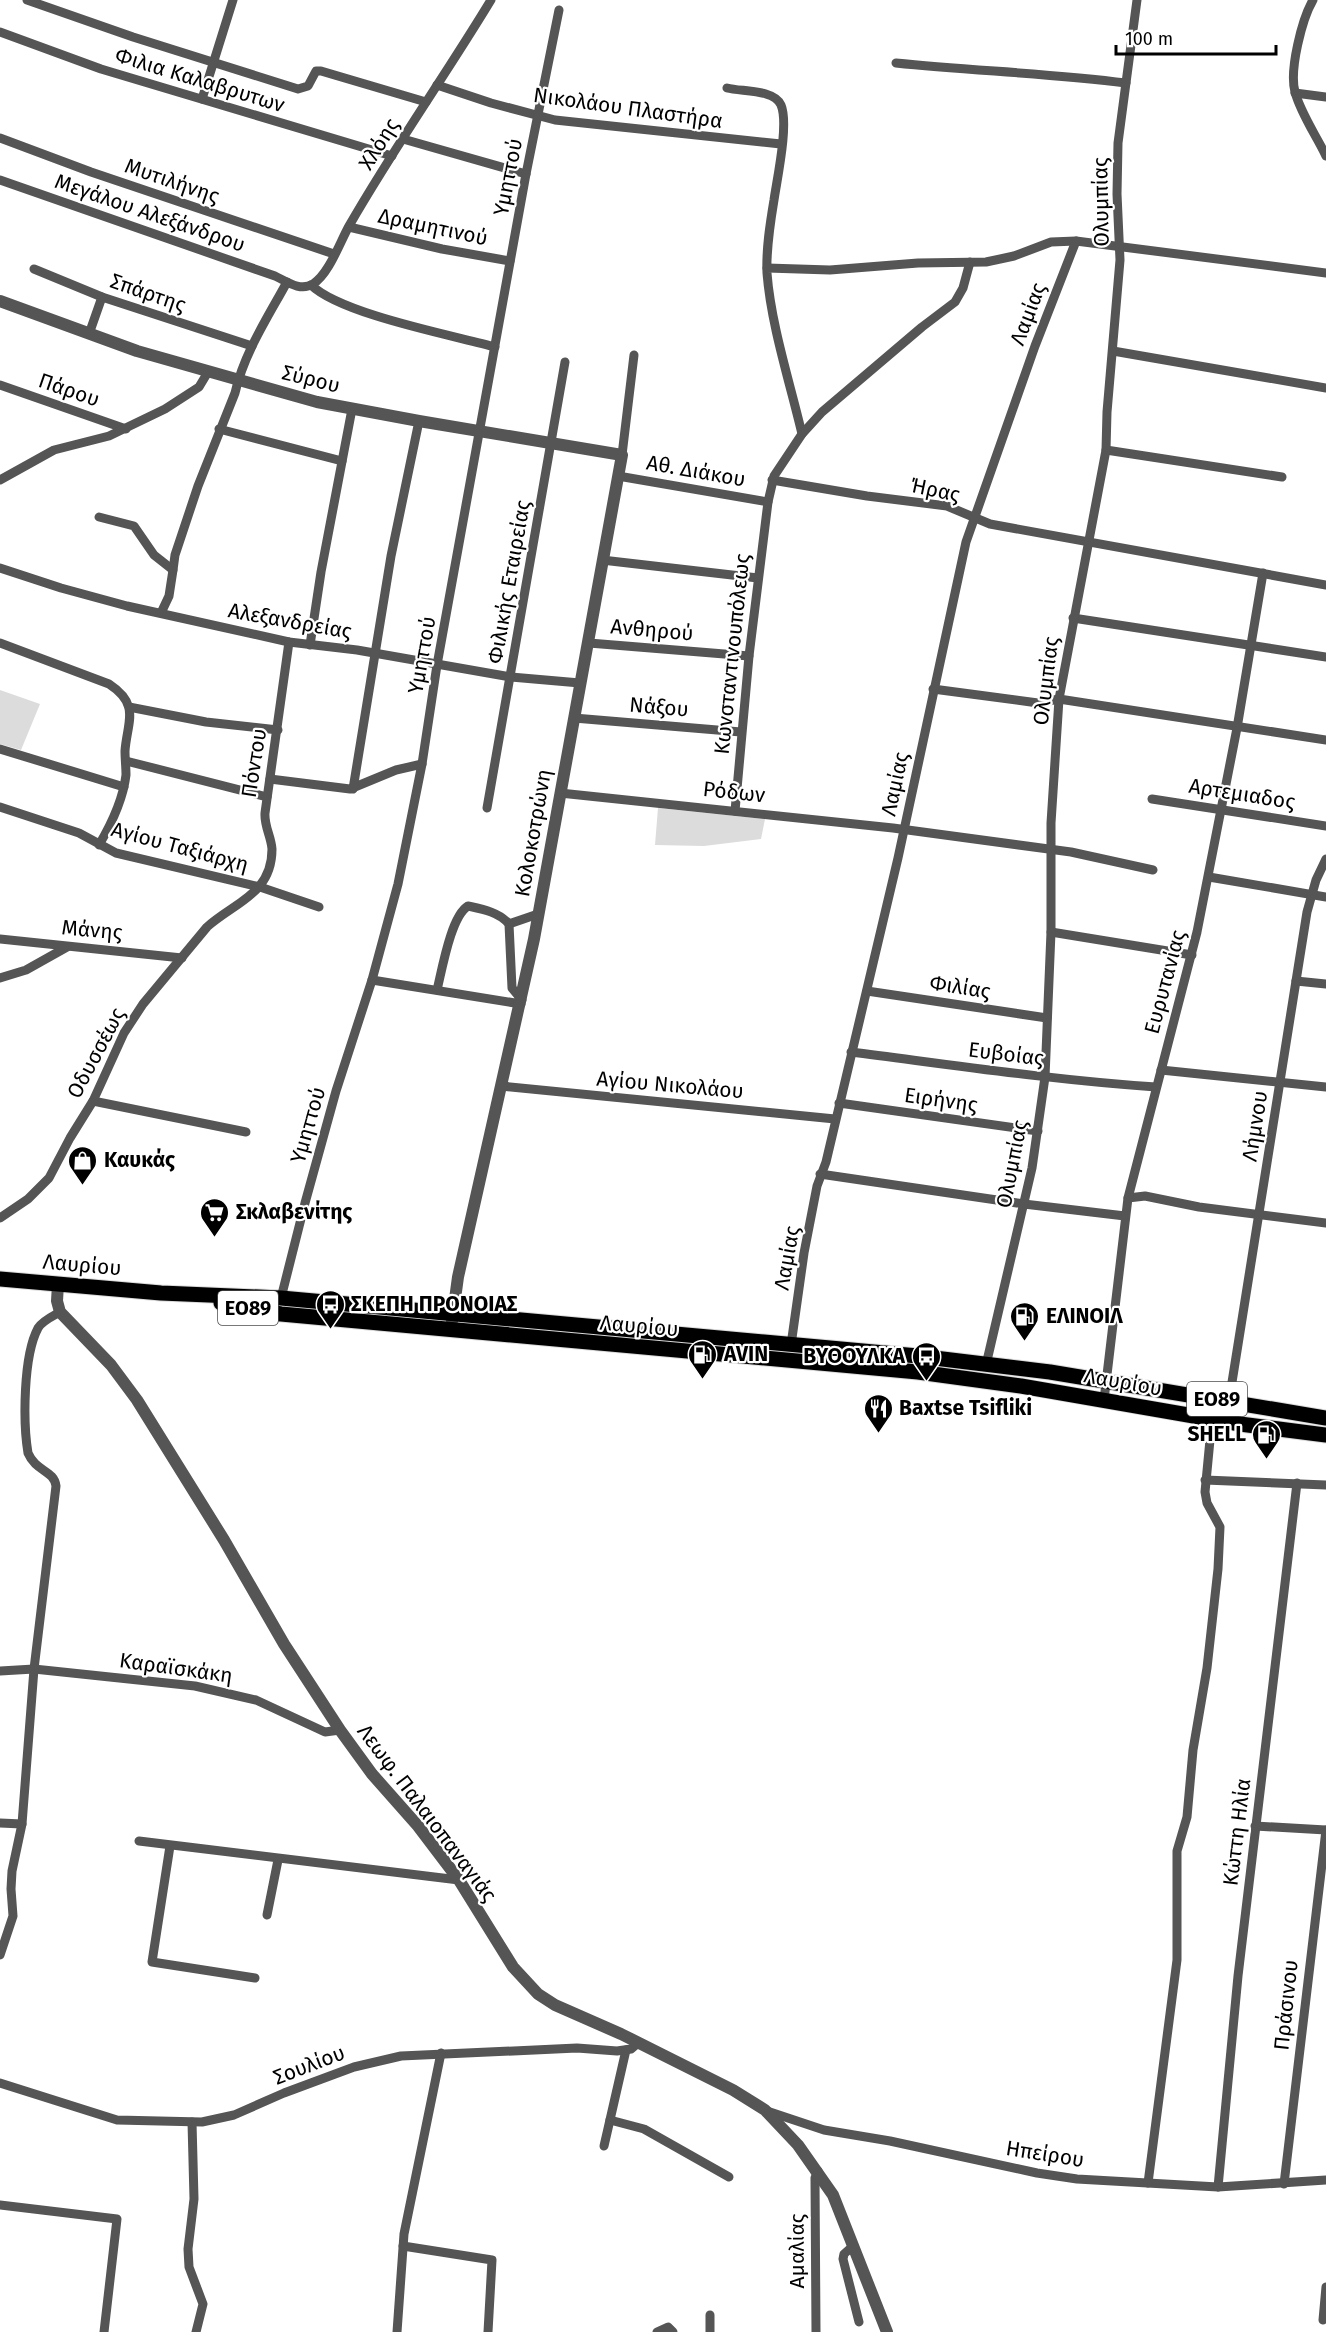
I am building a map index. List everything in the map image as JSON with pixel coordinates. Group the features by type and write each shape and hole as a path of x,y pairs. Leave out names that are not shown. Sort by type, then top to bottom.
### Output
{"main road":[{"name":"Λαυρίου","path":"0,1279 161,1293 281,1298 918,1356 1107,1381 1326,1418"},
{"name":"Λαυρίου","path":"161,1293 281,1314 918,1372 1021,1386 1212,1419 1326,1435"}],"street":[{"path":"27,0 213,63 298,89 308,86 316,71 330,72 426,102"},
{"path":"202,99 233,0"},
{"name":"Χλόης","path":"311,285 324,273 392,156 491,0"},
{"name":"Ολυμπίας","path":"986,1365 1032,1168 1045,1077 1051,932 1051,849 1059,699 1106,450 1120,245 1117,162 1120,120 1137,0"},
{"path":"1313,0 1302,23 1294,81 1295,93 1326,156"},
{"name":"Υμηττού","path":"281,1298 304,1203 336,1091 372,980 398,884 422,764 437,665 526,174 559,10"},
{"name":"Φιλια Καλαβρυτων","path":"0,32 101,69 392,156"},
{"path":"896,63 948,69 1052,74 1126,82"},
{"name":"Νικολάου Πλαστήρα","path":"437,85 537,116 573,123 782,144"},
{"path":"727,88 770,95 779,101 783,113 782,144 768,238 767,268 775,322 802,434"},
{"path":"1295,93 1326,97"},
{"name":"Μυτιλήνης","path":"0,138 90,172 334,254"},
{"path":"403,139 526,174"},
{"name":"Μεγάλου Αλεξάνδρου","path":"0,180 287,282"},
{"name":"Δραμητινού","path":"349,227 442,249 510,261"},
{"path":"767,268 830,270 998,261 1043,243 1076,240 1326,273"},
{"name":"Λαμίας","path":"791,1346 804,1252 820,1174 826,1162 867,991 966,542 1035,346 1076,240"},
{"path":"772,480 802,434 822,412 955,302 963,288 970,262"},
{"name":"Σπάρτης","path":"34,269 102,297 252,346"},
{"path":"161,613 169,596 175,555 219,429 235,393 238,379 252,346 287,282 302,287 311,285 320,294 377,315 495,347"},
{"path":"89,334 102,297"},
{"name":"Σύρου","path":"0,301 89,334 208,372 299,397 352,409 622,455"},
{"path":"1113,351 1326,387"},
{"name":"Κολοκοτρώνη","path":"451,1330 458,1277 521,1002 589,643 622,455 634,355"},
{"name":"Φιλικής Εταιρείας","path":"488,808 564,363"},
{"path":"0,480 54,450 109,436 126,429 186,397 199,387 208,372"},
{"name":"Πάρου","path":"0,385 126,429"},
{"path":"310,645 321,572 352,409"},
{"path":"353,789 391,556 419,421"},
{"path":"219,429 342,461"},
{"path":"1106,450 1282,477"},
{"name":"Αθ. Διάκου","path":"618,476 768,502"},
{"name":"Ήρας","path":"772,480 867,496 947,506 990,524 1326,585"},
{"name":"Κωνσταντινουπόλεως","path":"735,811 749,656 772,480"},
{"path":"99,517 134,526 154,555 173,570"},
{"path":"602,560 758,578"},
{"name":"Αλεξανδρείας","path":"0,568 61,588 289,642 376,653 511,677 580,683"},
{"name":"Ευρυτανίας","path":"1104,1400 1128,1198 1192,955 1209,877 1263,573"},
{"path":"1073,618 1326,657"},
{"name":"Πόντου","path":"260,887 266,876 272,853 264,821 289,642"},
{"path":"0,643 109,684 118,691 129,707 131,723 125,751 124,787 116,814 99,845"},
{"name":"Ανθηρού","path":"589,643 749,656"},
{"path":"933,689 1038,703 1059,699 1326,740"},
{"path":"129,707 206,722 278,730"},
{"name":"Νάξου","path":"574,718 741,732"},
{"path":"0,749 124,787"},
{"path":"126,761 267,797"},
{"path":"270,779 334,789 353,789 396,770 422,764"},
{"name":"Ρόδων","path":"560,794 904,830 1051,849 1153,870"},
{"name":"Αρτεμιαδος","path":"1152,799 1326,825"},
{"name":"Αγίου Ταξιάρχη","path":"0,807 67,829 126,856 260,887 319,907"},
{"name":"Λήμνου","path":"1228,1401 1310,895 1326,859"},
{"path":"1209,877 1326,897"},
{"name":"Οδυσσέως","path":"0,1218 28,1198 49,1178 93,1101 124,1033 143,1004 219,916 249,898 260,887"},
{"path":"437,990 463,909 468,906 485,909 505,919 509,924 512,988 521,1002"},
{"path":"509,924 538,914"},
{"path":"1051,932 1192,955"},
{"name":"Μάνης","path":"0,939 182,958"},
{"path":"0,978 26,970 67,947"},
{"path":"372,980 521,1002"},
{"path":"1296,981 1326,984"},
{"name":"Φιλίας","path":"867,991 1047,1018"},
{"name":"Ευβοίας","path":"851,1052 1045,1077 1156,1086"},
{"path":"1161,1070 1326,1087"},
{"name":"Αγίου Νικολάου","path":"501,1086 835,1119"},
{"path":"93,1101 246,1132"},
{"name":"Ειρήνης","path":"839,1103 1038,1131"},
{"path":"820,1174 1024,1204 1125,1216"},
{"path":"1128,1198 1145,1196 1259,1216 1326,1223"},
{"path":"1,1951 13,1916 12,1871 22,1824 34,1669 56,1485 50,1473 40,1470 32,1462 28,1453 25,1394 34,1337 39,1326 60,1312 57,1301 58,1284"},
{"name":"Λεωφ. Παλαιοπαναγιάς","path":"60,1312 111,1365 137,1400 224,1540 290,1653 340,1730 372,1774 418,1826 459,1880 513,1967 538,1994 565,2010 733,2090 765,2110 798,2145 833,2195 887,2332"},
{"path":"1148,2184 1177,1960 1177,1851 1188,1817 1193,1750 1207,1668 1218,1569 1220,1527 1207,1503 1205,1480 1212,1419"},
{"path":"1205,1480 1326,1485"},
{"name":"Κώττη Ηλία","path":"1218,2187 1238,1976 1297,1483"},
{"name":"Καραϊσκάκη","path":"0,1671 34,1669 165,1682 220,1691 261,1702 326,1732 340,1730"},
{"path":"0,1823 22,1824"},
{"path":"1256,1826 1326,1830"},
{"name":"Πράσινου","path":"1284,2184 1326,1830"},
{"path":"139,1841 278,1860 459,1880"},
{"path":"170,1846 152,1962 255,1978"},
{"path":"267,1915 278,1860"},
{"path":"604,2146 626,2050 638,2043"},
{"name":"Σουλίου","path":"0,2083 117,2120 192,2122 225,2119 307,2084 354,2067 401,2056 577,2048 626,2050"},
{"path":"397,2332 403,2246 441,2053"},
{"name":"Ηπείρου","path":"765,2110 824,2130 890,2141 1037,2174 1077,2179 1218,2187 1326,2180"},
{"path":"610,2120 644,2129 729,2177"},
{"path":"192,2122 194,2199 188,2249 189,2267 203,2304 196,2332"},
{"name":"Αμαλίας","path":"816,2332 815,2178 818,2171"},
{"path":"0,2205 117,2219 104,2332"},
{"path":"403,2246 492,2260 488,2332"},
{"path":"853,2246 844,2254 843,2259 859,2322"},
{"path":"1323,2320 1326,2287"},
{"path":"710,2315 710,2332"},
{"path":"657,2332 668,2326 673,2332"}],"shaded area":[{"path":"0,690 40,704 21,750 0,744"},
{"path":"658,808 765,819 761,839 704,846 655,845"}],"place":[{"name":"Καυκάς","path":"83,1186"},
{"name":"Σκλαβενίτης","path":"215,1238"},
{"name":"ΣΚΕΠΗ ΠΡΟΝΟΙΑΣ","path":"330,1330"},
{"name":"ΕΛΙΝΟΙΛ","path":"1025,1342"},
{"name":"AVIN","path":"703,1380"},
{"name":"ΒΥΘΟΥΛΚΑ","path":"926,1382"},
{"name":"Baxtse Tsifliki","path":"878,1434"},
{"name":"SHELL","path":"1267,1460"}]}
